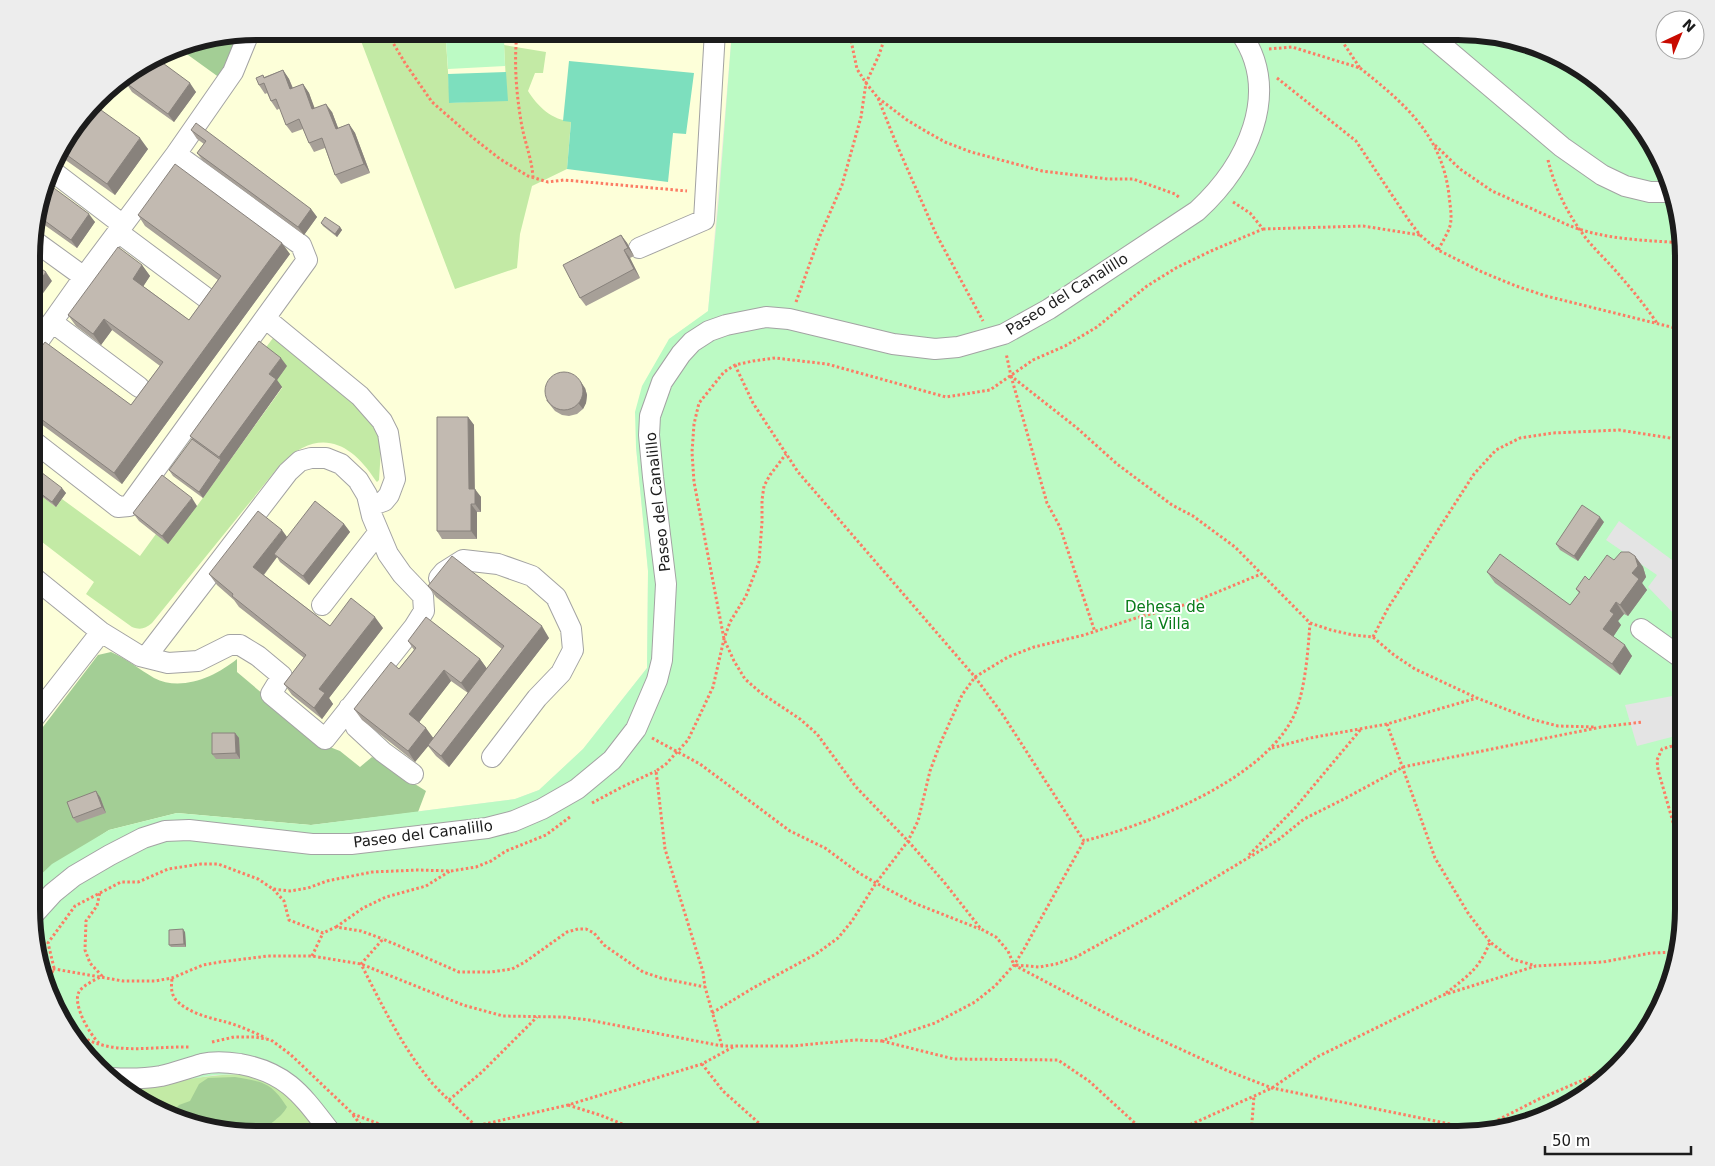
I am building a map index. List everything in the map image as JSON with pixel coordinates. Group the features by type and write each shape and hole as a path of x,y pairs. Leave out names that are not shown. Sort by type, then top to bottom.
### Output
{"street":[{"path":"40,339 176,154 233,72 246,40"},
{"path":"638,248 704,220 714,40"},
{"name":"Paseo del Canalillo","path":"40,907 53,893 74,876 143,838 165,831 189,830 312,844 351,844 487,828 514,821 542,809 577,789 612,760 636,729 657,680 662,660 666,584 652,477 649,436 650,416 662,382 681,354 692,342 709,331 745,320 766,317 789,319 893,344 934,349 958,347 1004,334 1048,309 1197,211 1213,196 1241,158 1252,131 1258,104 1259,79 1253,54 1248,44 1241,40"},
{"path":"1435,40 1562,147 1602,175 1625,186 1650,192 1665,192"},
{"path":"40,446 118,507 129,506 307,260 301,245 176,154"},
{"path":"57,175 205,297"},
{"path":"40,245 84,278"},
{"path":"265,318 360,396 382,421 388,433 395,479 389,495 384,500 370,506"},
{"path":"52,322 139,387"},
{"path":"40,583 101,632 140,656 168,663 198,661 230,645 240,645 258,656 282,676 271,694 325,739 414,627 424,611 423,596 388,554 378,533 364,488 341,464 326,458 311,458 300,462 288,472 146,657"},
{"path":"322,605 378,533"},
{"path":"423,596 444,572 463,560 498,564 532,576 556,597 570,628 573,650 561,673 537,698 492,757"},
{"path":"1641,629 1675,653"},
{"path":"40,710 101,632"},
{"path":"349,708 356,727 383,752 413,774"},
{"path":"122,1079 160,1076 204,1064 224,1062 259,1068 276,1075 291,1085 326,1126"}],"path":[{"path":"391,40 432,102 500,159 533,178 548,182 564,180 706,193"},
{"path":"516,40 515,56 517,93 521,123 532,164 533,178"},
{"path":"851,40 857,69 878,98 907,120 945,142 971,152 1042,171 1108,179 1133,179 1175,194"},
{"path":"789,319 819,238 842,185 860,117 866,83 885,40"},
{"path":"1341,40 1360,68 1405,106 1435,145 1460,169 1492,191 1580,230 1615,237 1675,242"},
{"path":"1360,68 1292,47 1273,47 1253,54 1270,74 1291,88 1356,141 1410,222 1420,235 1438,250 1482,272 1516,286 1575,304 1675,328"},
{"path":"878,98 936,234 990,338"},
{"path":"1542,130 1552,175 1562,200 1596,252 1638,296 1657,324"},
{"path":"1435,145 1448,186 1451,210 1450,228 1438,250"},
{"path":"1213,196 1235,202 1250,213 1263,229"},
{"path":"981,929 944,882 856,786 817,734 800,719 761,693 746,679 724,639 694,482 692,452 694,424 699,403 724,372 735,365 775,358 827,364 946,397 990,390 1033,360 1065,346 1097,327 1147,286 1176,268 1263,229 1363,226 1420,235"},
{"path":"1006,353 1019,409 1031,440 1047,502 1060,527 1095,632"},
{"path":"735,365 753,403 798,472 975,676 1009,723 1084,841"},
{"path":"1011,376 1077,428 1117,464 1235,547 1310,623 1353,635 1373,637 1415,670 1477,698 1531,719 1558,726 1601,727"},
{"path":"1373,637 1388,608 1474,474 1496,450 1520,438 1553,433 1619,430 1675,439"},
{"path":"590,804 656,771 688,740 713,687 724,639 730,622 746,596 759,562 764,486 786,454"},
{"path":"712,1013 753,988 816,954 838,938 852,921 876,883 908,841 918,821 930,771 940,744 962,695 975,676 1034,647 1095,632 1136,618 1191,603 1261,574"},
{"path":"881,1040 935,1024 975,1002 995,986 1014,965 1084,841 1120,832 1222,786 1272,748 1291,722 1299,701 1310,623"},
{"path":"1272,748 1310,738 1388,724 1477,698"},
{"path":"1014,965 1039,967 1056,964 1076,956 1156,913 1278,840 1304,820 1403,766 1601,727 1643,722"},
{"path":"1388,724 1435,858 1468,913 1490,942 1512,959 1536,966"},
{"path":"636,729 700,764 790,831 825,848 859,873 914,903 981,929 996,937 1008,951 1014,965 1126,1024 1228,1071 1272,1088 1460,1126"},
{"path":"1245,859 1295,808 1361,729"},
{"path":"1675,745 1662,748 1658,760 1662,787 1675,829"},
{"path":"656,771 665,850 703,972 705,988 722,1046"},
{"path":"273,889 290,891 308,888 327,881 372,872 451,871 476,867 491,861 506,851 546,835 576,813"},
{"path":"51,976 54,968 48,943 75,906 121,882 138,882 168,869 201,864 218,864 258,880 273,889 284,901 289,920 323,933"},
{"path":"312,956 323,933 336,927 363,908 386,897 426,886 451,871"},
{"path":"100,892 97,906 86,921 84,950 90,963 102,976"},
{"path":"336,927 361,931 459,972 490,972 512,969 568,932 586,929 594,933 604,945 643,972 705,988"},
{"path":"361,964 382,939"},
{"path":"1443,995 1475,970 1484,957 1490,942"},
{"path":"1187,1126 1272,1088 1317,1057 1443,995 1536,966 1603,962 1651,953 1671,952"},
{"path":"48,967 123,981 155,981 172,978 203,965 220,962 268,956 312,956 361,964 463,1005 503,1016 589,1020 722,1046 792,1046 855,1040 881,1040 954,1059 1058,1060 1089,1081 1138,1126"},
{"path":"361,964 398,1034 432,1082 476,1126 568,1105 702,1064 735,1046"},
{"path":"100,1044 93,1037 76,1000 78,992 83,987 102,976"},
{"path":"172,978 172,992 175,1000 181,1004 211,1018 244,1028 271,1040"},
{"path":"449,1100 482,1072 537,1017"},
{"path":"702,1064 723,1090 762,1126"},
{"path":"1493,1123 1539,1099 1598,1075"},
{"path":"1252,1126 1254,1096"},
{"path":"568,1105 600,1114 628,1126"},
{"path":"353,1114 362,1126"}],"shaded area":[{"path":"243,40 731,40 708,312 669,339 636,447 648,571 647,668 583,749 539,790 515,799 311,825 40,877 40,243 47,201 62,161 94,114 125,85 161,62 201,47 215,44"},
{"path":"1619,521 1675,562 1675,615 1648,587 1657,575 1606,540"},
{"path":"1675,696 1675,736 1637,746 1625,705"}],"green space":[{"path":"389,40 391,43 446,41 450,103 507,100 504,45 546,52 543,73 535,73 528,91 546,112 558,118 571,121 567,169 532,186 520,234 517,268 455,289 361,41"},
{"path":"504,40 505,66 448,69 446,41"},
{"name":"Dehesa de la Villa","path":"731,40 1472,40 1514,47 1554,62 1601,94 1630,125 1653,161 1668,201 1675,243 1675,923 1668,965 1653,1005 1621,1052 1590,1081 1554,1104 1514,1119 1472,1126 314,1126 287,1093 267,1079 240,1074 215,1075 154,1085 133,1086 114,1072 85,1041 69,1017 62,1005 47,965 40,923 40,875 52,864 109,830 177,813 311,825 515,799 539,790 583,749 647,668 648,571 636,447 635,412 642,386 669,339 708,311"},
{"path":"236,41 220,78 185,53 201,47"},
{"path":"569,61 694,73 686,134 673,133 668,182 567,169 571,122 563,121"},
{"path":"506,72 508,101 449,103 448,74"},
{"path":"276,337 359,400 376,426 381,449 379,480 377,482 355,456 344,448 332,443 307,446 294,453 280,465 152,623 142,628 132,627 86,594 94,582 40,540 40,495 56,507 62,499 140,556 156,534 197,506 282,388 275,382 264,350 273,338"},
{"path":"111,652 154,678 164,682 175,683 197,681 208,677 219,672 237,659 237,672 322,744 340,751 360,767 372,757 426,791 418,812 311,825 177,813 109,830 40,875 40,731 98,655"},
{"path":"240,1074 267,1079 287,1093 314,1126 243,1126 201,1119 161,1104 133,1087 210,1076"},
{"path":"235,1077 260,1082 276,1092 287,1107 269,1126 243,1126 215,1122 175,1109 179,1105 190,1101 199,1084 208,1078"}],"building":[{"path":"161,62 190,83 168,114 127,84"},
{"path":"283,70 290,89 303,84 312,109 326,104 336,129 349,124 364,164 335,175 322,138 309,143 299,119 286,125 276,99 271,101 264,83 259,85 256,78 263,75 264,78"},
{"path":"99,109 140,138 107,184 66,154 85,125"},
{"path":"196,123 311,209 298,227 197,153 206,141 191,130"},
{"path":"175,164 282,243 114,473 40,418 40,349 45,342 131,405 163,362 104,319 93,334 68,315 118,247 142,265 133,279 189,320 221,276 138,215"},
{"path":"52,187 89,214 71,240 43,220"},
{"path":"325,217 340,227 335,234 321,223"},
{"path":"621,235 628,248 624,250 634,269 580,298 563,265"},
{"path":"40,268 46,272 40,280"},
{"path":"259,341 281,358 269,374 276,379 219,457 190,436"},
{"path":"564,372 578,377 583,391 578,405 564,410 550,405 545,391 550,377"},
{"path":"437,417 468,417 469,489 475,489 475,504 471,504 471,531 437,531"},
{"path":"192,439 221,460 199,492 169,470"},
{"path":"40,471 62,488 52,502 40,493"},
{"path":"162,475 192,498 162,536 133,513"},
{"path":"315,501 344,524 303,576 274,554"},
{"path":"1582,505 1600,517 1574,556 1556,544"},
{"path":"258,511 282,530 253,567 330,626 351,598 375,617 319,689 325,693 314,708 284,684 306,655 232,596 233,594 209,574"},
{"path":"1621,552 1629,552 1635,556 1638,566 1632,573 1639,579 1620,605 1616,602 1610,611 1614,614 1603,629 1625,645 1612,664 1487,572 1500,554 1570,605 1580,592 1576,589 1585,576 1589,580 1607,555 1614,560"},
{"path":"452,556 542,626 441,756 428,745 504,646 428,586"},
{"path":"426,617 480,659 461,683 444,670 409,714 426,728 408,751 354,709 391,662 399,669 416,648 408,641"},
{"path":"212,733 235,733 236,753 212,754"},
{"path":"96,791 102,807 73,818 67,802"},
{"path":"183,929 184,944 169,945 169,930"}]}
